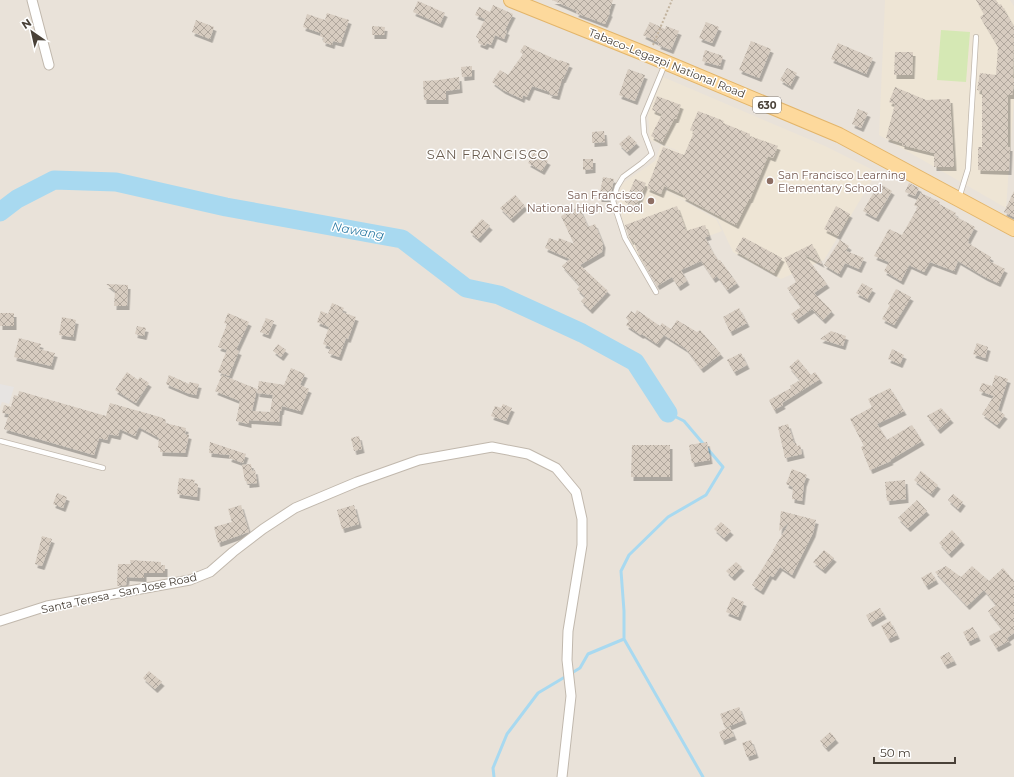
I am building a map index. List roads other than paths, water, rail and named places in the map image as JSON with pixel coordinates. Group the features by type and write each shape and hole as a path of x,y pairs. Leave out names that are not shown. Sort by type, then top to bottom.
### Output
{"main road":[{"name":"Tabaco-Legazpi National Road","path":"511,0 666,62 839,136 1014,229"}],"street":[{"path":"32,0 49,65"},
{"name":"Santa Teresa - San Jose Road","path":"0,621 47,606 190,580 210,572 263,529 295,508 357,482 419,460 492,447 528,454 556,468 576,492 582,519 582,545 568,631 567,660 571,696 562,777"}],"lane":[{"path":"958,199 968,169 976,37"},
{"path":"656,292 625,238 613,201 617,187 623,177 642,164 652,154 644,133 643,117 666,62"},
{"path":"0,441 103,468"}],"waterway":[{"name":"Nawang","path":"0,212 17,199 54,180 116,182 226,207 402,239 466,288 499,295 582,333 635,362 668,413"},
{"path":"494,777 493,768 507,734 538,693 580,668 588,654 624,639 624,611 621,571 629,555 668,517 706,495 723,467 684,421 668,413"},
{"path":"624,639 703,777"}],"place":[{"name":"San Francisco Learning Elementary School","path":"770,181"},
{"name":"San Francisco National High School","path":"651,201"}],"district":[{"name":"SAN FRANCISCO","path":"488,154"}]}
